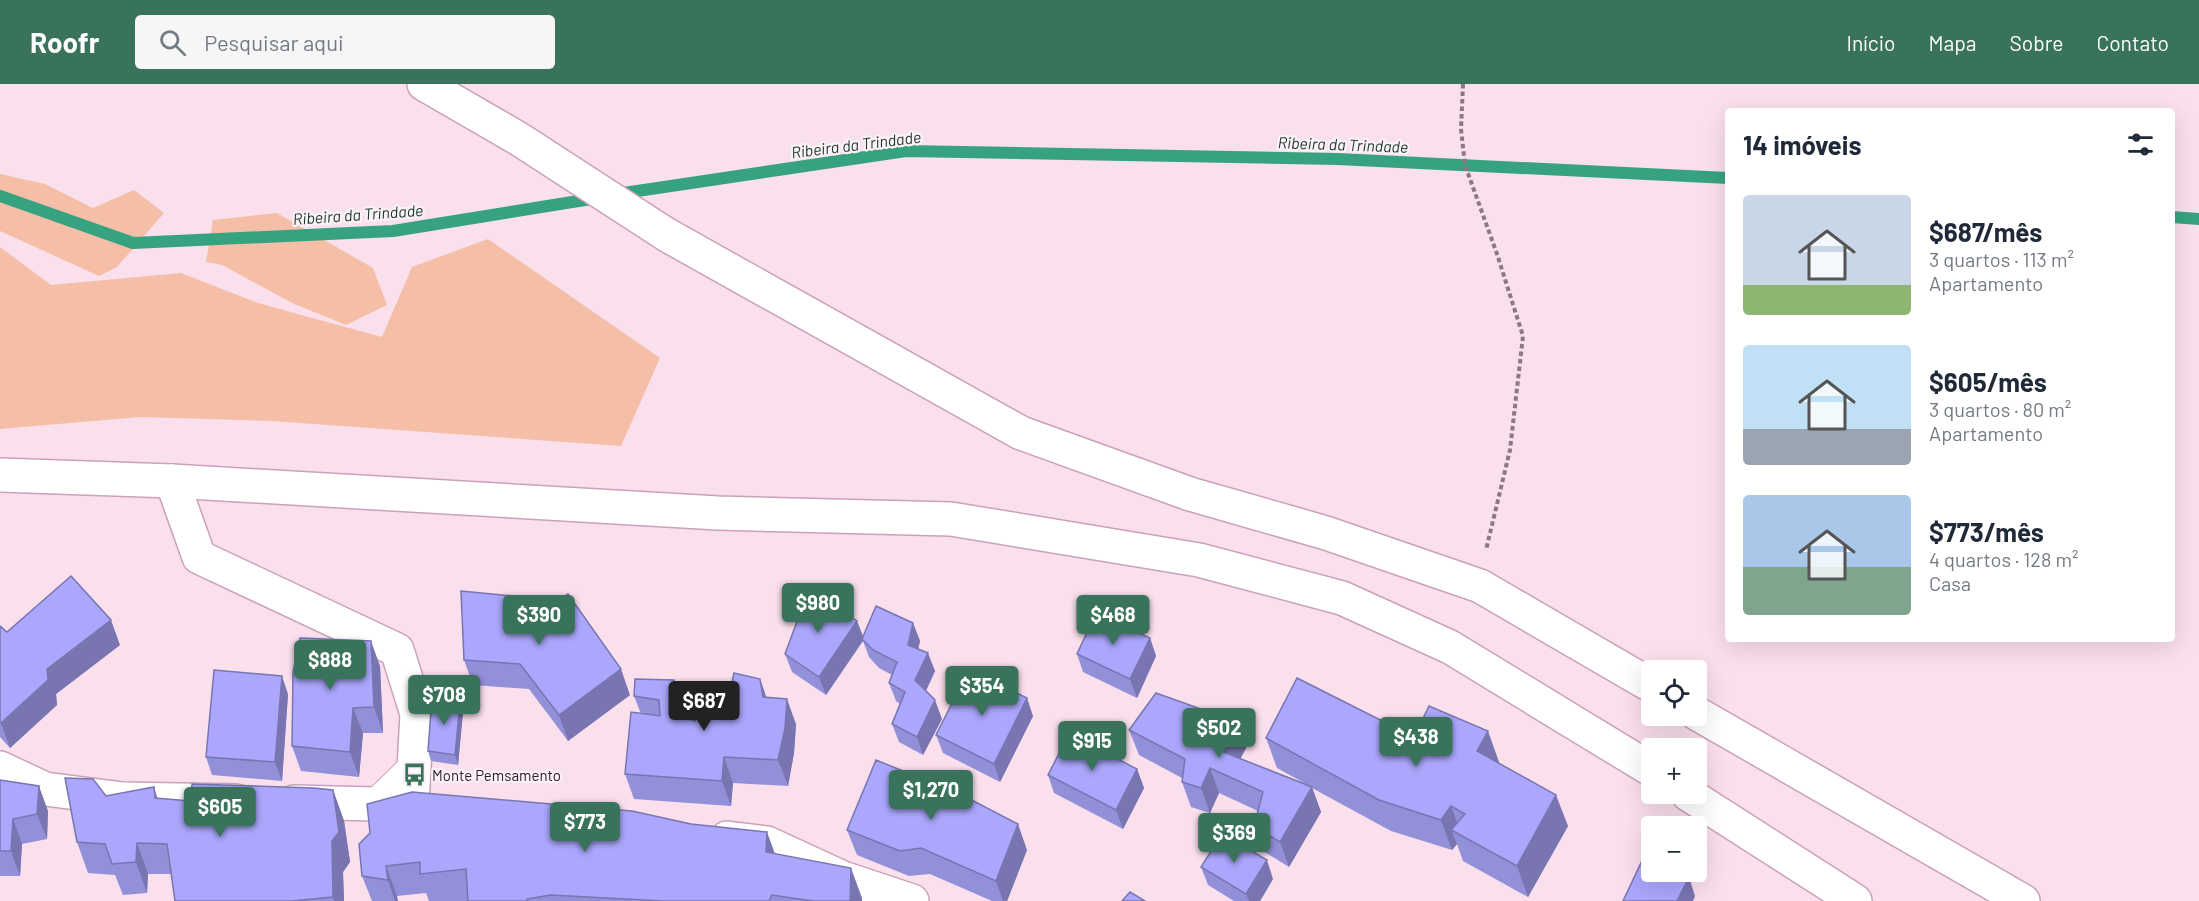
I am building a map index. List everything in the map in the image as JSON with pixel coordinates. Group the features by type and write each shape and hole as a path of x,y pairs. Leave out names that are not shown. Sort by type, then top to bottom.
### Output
{"street":[{"path":"424,84 519,139 667,235 1021,433 1190,494 1326,532 1480,586 1641,680"},
{"path":"0,475 172,481 718,513 951,519 1199,560 1342,598 1450,647 1641,763"},
{"path":"172,481 199,557 397,650 417,714 412,804"},
{"path":"1707,719 2023,901"},
{"path":"0,768 45,789 123,799 412,804 446,807"},
{"path":"1705,804 1855,901"},
{"path":"698,834 767,843 843,878 912,901"}],"lane":[{"path":"369,804 415,759"}],"path":[{"path":"1462,84 1461,129 1465,165 1523,336 1510,450 1489,533 1480,586"}],"shaded area":[{"path":"0,174 45,184 93,208 134,190 164,213 117,267 99,276 0,231"},
{"path":"277,213 373,268 387,305 346,325 292,303 222,265 206,262 213,220"},
{"path":"488,239 660,358 621,446 272,421 140,417 0,429 0,247 51,285 181,273 258,303 382,337 412,267"}],"building":[{"path":"71,576 111,620 47,669 48,680 1,723 0,626 7,632"},
{"path":"809,589 857,621 819,677 785,654"},
{"path":"461,591 513,596 515,628 568,594 621,669 559,715 520,664 464,660"},
{"path":"876,606 913,623 908,645 928,653 915,680 935,700 917,737 892,724 905,692 889,683 897,662 873,650 862,639"},
{"path":"1096,613 1150,638 1130,679 1077,654"},
{"path":"300,638 371,641 374,707 353,708 350,752 292,746 293,672"},
{"path":"214,670 282,676 275,762 206,757"},
{"path":"969,670 1027,698 994,764 936,735"},
{"path":"734,673 760,679 763,697 787,699 785,728 778,760 724,757 722,781 625,774 631,712 660,716 659,700 634,696 635,679 674,680 673,715 695,721 703,695 727,704"},
{"path":"1297,678 1414,737 1429,706 1488,731 1477,751 1556,795 1517,866 1451,830 1465,814 1451,806 1441,820 1379,800 1266,738"},
{"path":"1156,693 1237,722 1221,751 1312,787 1280,842 1254,826 1263,792 1210,768 1201,788 1182,782 1185,759 1129,730"},
{"path":"432,697 460,703 455,755 428,751"},
{"path":"1069,734 1137,769 1116,810 1048,775"},
{"path":"876,760 962,795 1018,824 996,881 921,848 900,851 847,830"},
{"path":"65,778 93,779 106,796 154,787 155,798 191,801 192,784 333,790 339,832 332,841 333,897 292,901 175,901 167,844 137,843 136,862 112,864 105,844 77,842"},
{"path":"0,780 39,786 37,814 13,819 11,851 0,851"},
{"path":"412,792 632,811 691,824 767,832 766,852 851,868 850,901 813,901 772,895 769,901 663,901 550,895 527,899 528,901 468,901 466,869 420,874 420,862 386,866 388,880 362,876 359,844 370,833 367,804"},
{"path":"1222,834 1267,860 1246,894 1201,867"},
{"path":"1641,863 1641,882 1686,882 1677,901 1623,901"},
{"path":"1130,892 1145,901 1122,901"}],"waterway":[{"name":"Ribeira da Trindade","path":"617,194 906,151 1338,159 1725,178"},
{"name":"Ribeira da Trindade","path":"0,196 133,243 393,231 597,198"},
{"name":"Ribeira da Trindade","path":"2175,217 2199,219"}],"place":[{"name":"Monte Pemsamento","path":"414,775"}]}
